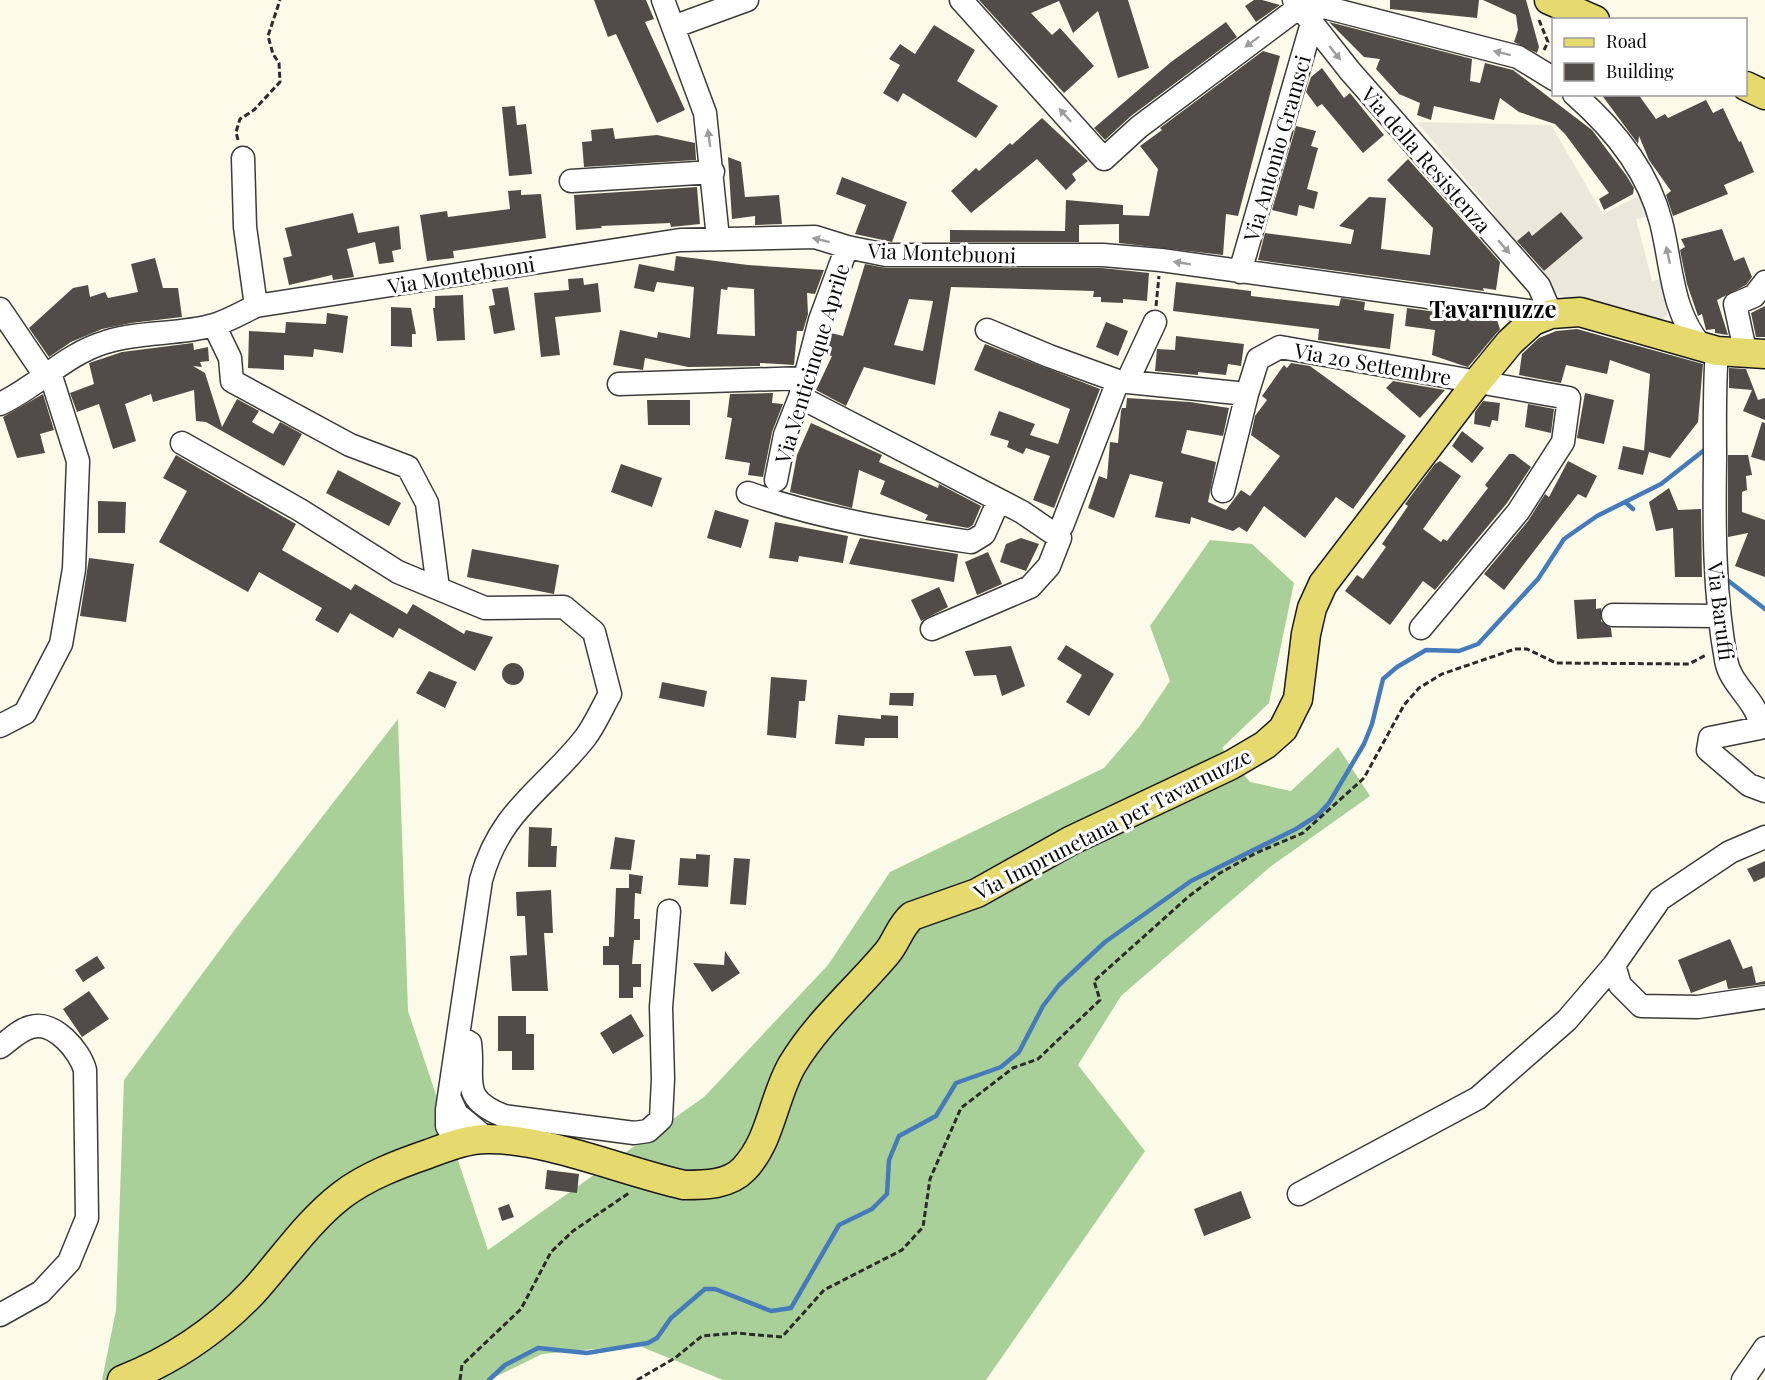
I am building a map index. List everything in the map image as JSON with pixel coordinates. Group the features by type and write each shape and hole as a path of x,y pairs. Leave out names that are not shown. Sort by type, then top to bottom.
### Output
{"main road":[{"path":"1542,6 1587,18"},
{"path":"1747,86 1765,95"},
{"name":"Via Montebuoni","path":"1551,314 1580,312 1709,349 1756,355"},
{"name":"Via Imprunetana per Tavarnuzze","path":"122,1380 162,1362 221,1322 251,1293 325,1209 343,1194 364,1180 414,1159 457,1145 487,1139 538,1146 650,1178 684,1185 709,1185 742,1171 756,1154 792,1066 826,1018 888,952 904,923 912,916 977,893 1070,841 1231,765 1265,745 1283,729 1298,699 1306,634 1312,608 1323,584 1478,381 1522,330 1533,321 1551,314"}],"street":[{"path":"663,0 705,113 713,172 718,238"},
{"path":"673,27 747,0"},
{"path":"961,0 1104,159 1139,127 1309,4 1518,57 1552,78"},
{"name":"Via Antonio Gramsci","path":"1240,272 1302,10"},
{"name":"Via della Resistenza","path":"1302,10 1350,71 1539,286 1551,314"},
{"path":"1576,96 1595,112 1618,139 1648,185 1661,222 1680,312 1709,349"},
{"path":"243,158 244,227 256,306"},
{"path":"571,181 713,172"},
{"name":"Via Montebuoni","path":"9,400 75,356 106,342 214,325 256,306 680,240 815,237 847,247 886,255 1103,255 1161,260 1551,314"},
{"name":"Via Venticinque Aprile","path":"776,480 785,435 802,387 820,320 847,247"},
{"path":"1756,355 1735,304 1754,296 1765,282"},
{"path":"0,309 47,373 78,461 74,568 61,644 25,713 0,726"},
{"path":"1650,332 1671,326 1680,312"},
{"path":"1062,526 1123,381 1155,322"},
{"path":"214,325 230,358 232,381 350,445 408,467 427,503 438,588"},
{"path":"987,330 1048,356 1123,381 1247,394"},
{"name":"Via 20 Settembre","path":"1223,491 1258,359 1280,347 1569,398 1563,442 1518,512 1420,628"},
{"name":"Via Baruffi","path":"1709,349 1714,384 1714,555 1718,616 1727,667 1760,717 1760,728 1710,738 1708,750 1749,784 1765,791"},
{"path":"619,384 802,387 1022,512 1060,538 1049,566 1030,586 932,629"},
{"path":"182,443 300,510 398,572 485,608 564,607 594,632 609,694 586,737 519,807 488,852 481,880 458,1037 451,1107 457,1145"},
{"path":"748,493 782,505 873,525 971,542 984,534 999,500"},
{"path":"1613,615 1718,616"},
{"path":"1299,1194 1478,1098 1567,1020 1614,965 1660,899 1730,852 1765,837"},
{"path":"458,1037 470,1043 469,1079 473,1092 491,1111 504,1116 578,1126 634,1133 648,1131 661,1119 663,1079 661,1007 669,911"},
{"path":"1614,965 1620,985 1641,1006 1698,1007 1765,997"},
{"path":"0,1047 21,1031 33,1026 46,1026 81,1054 86,1070 87,1218 69,1262 41,1292 0,1315"},
{"path":"451,1107 487,1139"},
{"path":"414,1159 435,1134 451,1107"},
{"path":"575,1156 578,1126"},
{"path":"1743,1380 1765,1348"}],"path":[{"path":"243,158 236,132 240,119 254,110 280,82 279,63 273,54 268,36 280,0"},
{"path":"1542,6 1548,42 1542,55"},
{"path":"1155,322 1161,260"},
{"path":"637,1380 675,1358 702,1336 736,1333 782,1337 824,1290 902,1250 923,1227 930,1179 961,1108 1012,1068 1038,1059 1058,1041 1077,1019 1100,1000 1094,981 1188,897 1220,873 1256,853 1303,833 1364,778 1404,705 1419,688 1442,674 1515,649 1527,649 1556,663 1689,664 1724,646"},
{"path":"460,1380 462,1365 522,1309 551,1252 573,1231 650,1178"}],"green space":[{"path":"1210,540 1252,544 1294,583 1269,703 1222,748 1250,782 1291,791 1338,747 1370,796 1270,867 1121,996 1078,1065 1145,1151 986,1380 723,1380 637,1345 542,1354 489,1380 102,1380 116,1310 124,1080 236,928 398,719 408,1011 488,1250 704,1097 828,965 890,872 1104,768 1139,727 1170,681 1150,626"}],"shaded area":[{"path":"1417,122 1551,125 1603,214 1650,190 1650,216 1636,219 1652,281 1661,279 1667,301 1667,315 1661,321 1571,300 1539,286 1482,222 1494,213","holes":["1561,212 1583,238 1541,274 1515,243 1528,231 1532,236"]}],"building":[{"path":"594,0 646,0 654,19 645,22 685,110 657,123 616,34 608,37"},
{"path":"979,0 1128,0 1149,68 1118,78 1098,11 1073,33 1059,1 1031,13 1052,35 1060,28 1094,66 1064,93"},
{"path":"1254,0 1280,5 1256,22 1245,6"},
{"path":"1390,0 1479,0 1477,18 1390,9"},
{"path":"1483,0 1526,0 1539,47 1537,53 1514,42 1518,30 1516,15"},
{"path":"1226,22 1237,37 1131,116 1105,140 1094,128 1171,62"},
{"path":"1329,22 1472,59 1470,81 1480,83 1485,63 1513,70 1592,130 1626,175 1634,188 1633,194 1604,210 1599,199 1609,193 1565,134 1555,124 1519,112 1500,98 1494,120 1434,106 1431,120 1417,115 1420,103 1399,94 1376,69 1380,59 1364,57"},
{"path":"934,25 975,50 957,81 998,106 976,138 903,93 898,102 883,93 900,65 889,59 900,44 915,54"},
{"path":"1263,51 1280,56 1238,216 1226,214 1223,255 1119,243 1119,224 1079,225 1079,242 950,242 950,230 1065,231 1066,200 1123,205 1123,215 1149,216 1158,169 1140,146 1162,130 1160,128"},
{"path":"1322,68 1344,98 1350,93 1384,135 1363,153 1322,104 1317,107 1306,92 1311,77"},
{"path":"1602,96 1639,96 1656,119 1665,114 1668,118 1706,100 1713,113 1723,108 1739,142 1741,141 1754,172 1724,185 1728,194 1673,216 1666,195 1671,191 1649,160 1639,136 1638,144"},
{"path":"515,106 517,125 526,124 532,174 509,176 502,107"},
{"path":"1042,118 1088,161 1072,174 1076,180 1066,190 1037,159 971,213 951,191 976,168 979,171"},
{"path":"1296,126 1316,131 1311,146 1318,148 1307,189 1318,192 1314,209 1299,205 1297,216 1272,210"},
{"path":"613,128 615,139 657,135 695,143 696,160 584,167 582,142 592,141 591,130"},
{"path":"728,157 741,162 745,197 779,195 782,224 755,225 755,216 732,219"},
{"path":"1408,159 1500,262 1496,290 1483,288 1484,291 1258,260 1265,233 1351,244 1354,230 1339,226 1369,197 1386,198 1381,249 1430,255 1433,228 1387,180"},
{"path":"842,177 907,202 892,242 855,234 866,205 836,194"},
{"path":"697,187 700,224 671,227 670,223 601,226 602,228 576,230 574,195"},
{"path":"521,190 521,195 541,194 546,238 453,251 454,258 427,261 420,215 447,211 448,217 510,209 508,191"},
{"path":"1561,212 1583,238 1544,271 1517,241 1529,231 1532,236"},
{"path":"353,213 358,233 399,226 401,249 392,251 394,262 379,264 375,242 347,249 354,277 333,280 332,275 289,285 283,258 292,256 285,228"},
{"path":"1722,229 1734,261 1744,257 1752,277 1746,285 1717,300 1728,335 1715,333 1715,329 1706,330 1702,314 1698,316 1687,284 1680,250 1685,247 1681,239"},
{"path":"676,256 748,265 824,270 815,294 807,293 808,314 803,331 797,331 794,365 760,363 760,366 688,367 645,358 643,370 613,365 620,330 657,338 658,332 690,338 694,287 657,282 654,292 634,288 639,264 674,271","holes":["728,287 754,289 755,336 717,334 721,289 727,290"]},
{"path":"155,258 163,288 178,288 182,317 102,329 71,342 49,357 29,328 73,288 88,285 90,297 105,292 108,298 138,292 131,264"},
{"path":"865,264 886,268 1102,268 1149,273 1147,301 1123,299 1123,303 1101,302 1101,297 1093,297 1094,291 951,287 935,385 864,367 846,406 816,390 832,356 825,354 831,333 843,336","holes":["909,299 933,301 923,351 894,345"]},
{"path":"583,278 584,285 598,283 601,312 555,317 560,355 541,357 534,293 569,290 568,279"},
{"path":"1176,282 1251,291 1251,296 1339,306 1341,298 1365,302 1364,310 1394,314 1390,349 1318,340 1319,329 1173,311"},
{"path":"508,287 515,330 494,334 489,306 495,305 492,289"},
{"path":"463,295 465,340 437,341 433,308 435,308 435,296"},
{"path":"1765,306 1765,337 1756,337 1751,313"},
{"path":"391,307 411,308 416,334 412,334 412,347 391,346"},
{"path":"1407,308 1497,320 1500,329 1468,367 1432,355 1435,330 1405,326"},
{"path":"327,313 348,316 343,353 314,349 313,357 284,355 284,370 248,368 249,331 285,333 286,322 326,324"},
{"path":"1106,322 1128,331 1118,356 1096,347"},
{"path":"1577,329 1703,364 1698,422 1670,458 1649,452 1643,475 1618,469 1623,446 1644,451 1650,374 1610,360 1607,374 1566,365 1561,383 1519,375 1522,354 1539,338 1556,331"},
{"path":"1176,336 1244,344 1241,366 1228,364 1226,375 1155,371 1157,349 1175,350"},
{"path":"193,343 194,350 208,347 209,361 200,362 202,367 193,366 205,373 222,427 237,399 259,411 252,422 273,434 280,422 302,434 284,466 206,422 196,421 194,390 153,402 151,394 125,404 136,441 113,449 99,404 77,412 70,393 94,384 89,363 122,352"},
{"path":"985,344 1100,389 1054,508 1033,500 1050,456 1026,448 1023,454 1007,447 1009,441 990,435 999,411 1035,424 1030,435 1058,444 1070,409 974,370"},
{"path":"1291,363 1310,366 1406,436 1353,509 1336,497 1305,538 1264,506 1247,532 1239,527 1233,531 1191,517 1190,524 1155,517 1163,482 1130,474 1114,518 1088,508 1099,476 1107,479 1110,442 1118,443 1121,411 1122,408 1126,408 1127,398 1190,402 1229,408 1223,436 1187,430 1181,453 1216,462 1208,502 1226,510 1241,490 1250,496 1280,456 1251,435 1255,416 1267,400 1262,396 1284,365 1287,368"},
{"path":"1729,368 1746,369 1758,400 1765,398 1765,420 1743,411 1752,390 1729,388"},
{"path":"1393,381 1445,390 1420,418 1386,388"},
{"path":"773,393 772,403 783,404 772,432 763,477 748,475 750,463 725,459 732,418 727,417 730,394"},
{"path":"1585,393 1614,400 1604,444 1577,438"},
{"path":"43,394 54,430 40,434 45,453 17,458 3,417"},
{"path":"647,400 690,400 690,425 648,425"},
{"path":"1483,401 1500,403 1498,421 1492,420 1490,427 1474,424 1475,412"},
{"path":"1528,404 1554,409 1551,433 1525,427"},
{"path":"1762,422 1765,423 1765,461 1751,457"},
{"path":"811,423 882,455 879,462 938,488 939,484 981,506 973,525 968,528 925,520 928,515 880,494 885,481 859,470 852,508 790,492 797,455"},
{"path":"1462,431 1484,448 1472,463 1452,446"},
{"path":"1509,454 1514,454 1531,467 1507,503 1435,590 1423,581 1390,625 1345,591 1357,575 1363,579 1386,547 1382,544 1408,506 1405,504 1435,464 1440,461 1461,476 1423,529 1441,542 1443,539 1447,541 1488,488 1485,485"},
{"path":"176,455 296,524 282,550 351,590 355,584 407,614 413,604 464,634 466,630 493,637 475,671 399,628 393,638 350,613 338,633 315,620 322,608 259,572 248,592 159,542 187,491 163,478"},
{"path":"1728,455 1748,455 1752,475 1746,476 1747,490 1742,492 1742,512 1765,520 1765,577 1735,566 1748,533 1728,537"},
{"path":"1568,461 1597,476 1586,498 1578,494 1504,590 1484,574 1528,521 1545,494 1549,497"},
{"path":"621,464 662,478 652,507 611,492"},
{"path":"338,470 401,503 389,526 326,493"},
{"path":"1669,488 1678,510 1701,509 1702,577 1675,577 1673,528 1656,531 1649,502"},
{"path":"98,501 126,502 125,533 98,533"},
{"path":"715,510 749,520 741,548 707,538"},
{"path":"775,522 848,536 843,563 799,556 798,562 769,558"},
{"path":"860,538 958,554 954,582 849,564"},
{"path":"1021,538 1039,544 1026,571 1000,562 1006,544"},
{"path":"472,549 559,565 554,594 467,577"},
{"path":"988,552 1002,584 977,595 965,562"},
{"path":"89,558 134,564 126,622 80,616"},
{"path":"939,587 948,607 921,621 911,600"},
{"path":"1596,599 1596,609 1601,608 1601,621 1611,628 1612,637 1577,639 1574,600"},
{"path":"1066,645 1114,674 1089,716 1066,702 1082,675 1057,659"},
{"path":"1011,646 1025,686 1002,696 996,675 974,676 965,651"},
{"path":"513,663 521,666 524,674 521,682 513,685 505,682 502,674 505,666"},
{"path":"429,671 457,682 445,708 416,693"},
{"path":"771,677 807,680 805,701 799,701 796,738 767,735"},
{"path":"662,682 707,691 704,707 659,698"},
{"path":"890,693 914,693 913,706 889,705"},
{"path":"838,715 881,719 881,715 898,716 898,738 865,738 864,746 835,744"},
{"path":"529,827 552,828 551,846 557,846 556,867 528,867"},
{"path":"615,837 635,840 631,870 610,869"},
{"path":"696,854 710,855 708,887 678,885 680,858 696,859"},
{"path":"734,858 750,859 746,905 730,904"},
{"path":"1765,861 1765,877 1754,882 1747,869"},
{"path":"629,874 643,876 641,894 635,893 634,919 640,919 640,940 634,940 632,964 641,964 641,987 633,987 633,998 619,998 619,965 603,965 603,946 609,946 609,937 614,937 616,888 629,888"},
{"path":"551,890 553,933 544,933 548,991 512,991 510,956 527,955 525,916 517,916 516,892"},
{"path":"1730,939 1743,969 1752,966 1756,983 1765,981 1765,984 1728,989 1726,980 1691,993 1678,960"},
{"path":"725,951 740,973 712,992 693,963 724,965"},
{"path":"97,956 105,968 83,982 75,970"},
{"path":"89,991 109,1019 82,1037 63,1009"},
{"path":"631,1014 644,1036 613,1054 600,1033"},
{"path":"498,1016 526,1016 526,1034 534,1034 534,1070 512,1070 512,1051 498,1051"},
{"path":"547,1170 579,1174 577,1193 545,1189"},
{"path":"1241,1191 1251,1218 1204,1236 1194,1209"},
{"path":"509,1204 514,1217 502,1221 498,1208"}],"waterway":[{"path":"489,1380 505,1365 538,1348 587,1353 648,1343 657,1338 671,1318 705,1289 715,1289 771,1311 791,1308 839,1225 872,1209 887,1194 889,1160 899,1136 936,1116 956,1083 1001,1067 1019,1052 1043,1006 1059,985 1105,942 1191,881 1296,829 1318,815 1329,803 1364,744 1372,724 1383,679 1397,667 1426,650 1459,651 1478,644 1538,579 1564,539 1597,516 1661,484 1707,448"},
{"path":"1625,502 1633,509"},
{"path":"1726,579 1765,609"}],"district":[{"name":"Tavarnuzze","path":"1493,308"}]}
